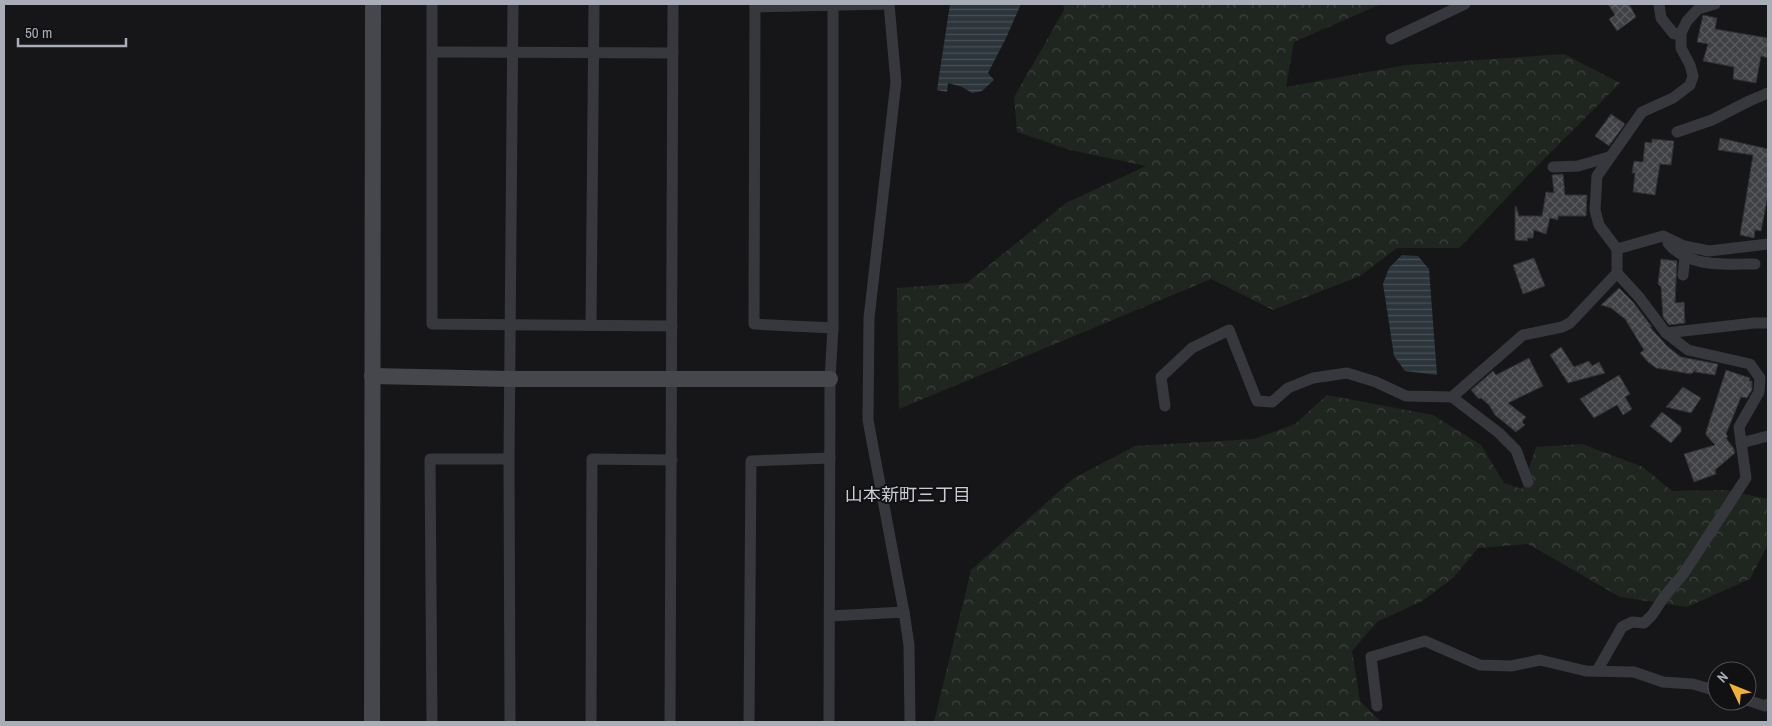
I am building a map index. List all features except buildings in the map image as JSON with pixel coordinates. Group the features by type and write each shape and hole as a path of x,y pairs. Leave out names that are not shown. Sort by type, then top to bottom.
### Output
{"street":[{"path":"372,722 373,4"},
{"path":"432,4 432,324 672,326"},
{"path":"510,722 509,459 513,4"},
{"path":"591,325 594,4"},
{"path":"670,722 673,4"},
{"path":"833,328 754,324 755,6 889,4 896,82 869,318 868,420 909,645 910,722"},
{"path":"1391,40 1465,4"},
{"path":"1659,4 1661,18 1674,34 1681,33"},
{"path":"1596,671 1622,627 1632,622 1644,623 1652,615 1684,573 1746,478 1739,427 1759,392 1760,378 1750,364 1688,350 1666,333 1639,298 1617,274 1617,249 1599,225 1595,210 1597,176 1642,112 1673,98 1690,85 1693,76 1681,48 1681,33 1687,21 1698,9 1715,4"},
{"path":"829,722 830,379 833,328 833,6"},
{"path":"433,52 673,53"},
{"path":"1677,132 1712,120 1768,93"},
{"path":"1553,167 1578,166 1609,157"},
{"path":"1617,249 1663,236 1684,246 1709,251 1768,244"},
{"path":"1663,236 1672,248 1685,257 1709,263 1754,264"},
{"path":"1683,276 1685,257"},
{"path":"1452,398 1523,336 1562,327 1570,323 1617,274"},
{"path":"1666,333 1768,323"},
{"path":"1165,406 1161,376 1192,348 1229,330 1257,401 1272,402 1288,388 1313,378 1347,373 1376,382 1406,396 1452,398 1499,434 1516,450 1528,482"},
{"path":"372,376 511,379 830,379"},
{"path":"1741,443 1768,436"},
{"path":"749,722 751,461 830,458"},
{"path":"432,722 430,459 509,459"},
{"path":"591,722 592,459 672,460"},
{"path":"830,616 904,612"},
{"path":"1377,706 1371,657 1425,640 1480,665 1511,666 1540,660 1586,671 1634,672 1663,682 1693,684 1707,688"}],"green space":[{"path":"1063,4 1381,4 1294,42 1286,87 1406,65 1564,54 1620,83 1459,248 1397,248 1360,276 1273,310 1211,279 899,409 897,288 967,283 1066,203 1146,166 1070,150 1017,132 1014,97 1064,10"},
{"path":"1327,395 1433,415 1481,445 1504,483 1522,489 1536,447 1582,444 1643,467 1672,491 1725,490 1768,499 1768,544 1750,579 1687,607 1620,597 1528,544 1478,548 1453,578 1422,601 1377,622 1352,651 1360,701 1381,722 934,722 971,570 1074,478 1135,446 1254,439 1295,424"}],"shaded area":[{"path":"950,4 1021,4 988,73 994,80 982,91 972,93 962,87 948,83 947,92 937,90"},
{"path":"1402,255 1418,256 1429,269 1437,375 1405,371 1394,356 1383,284 1389,268"}],"district":[{"name":"山本新町三丁目","path":"908,495"}]}
